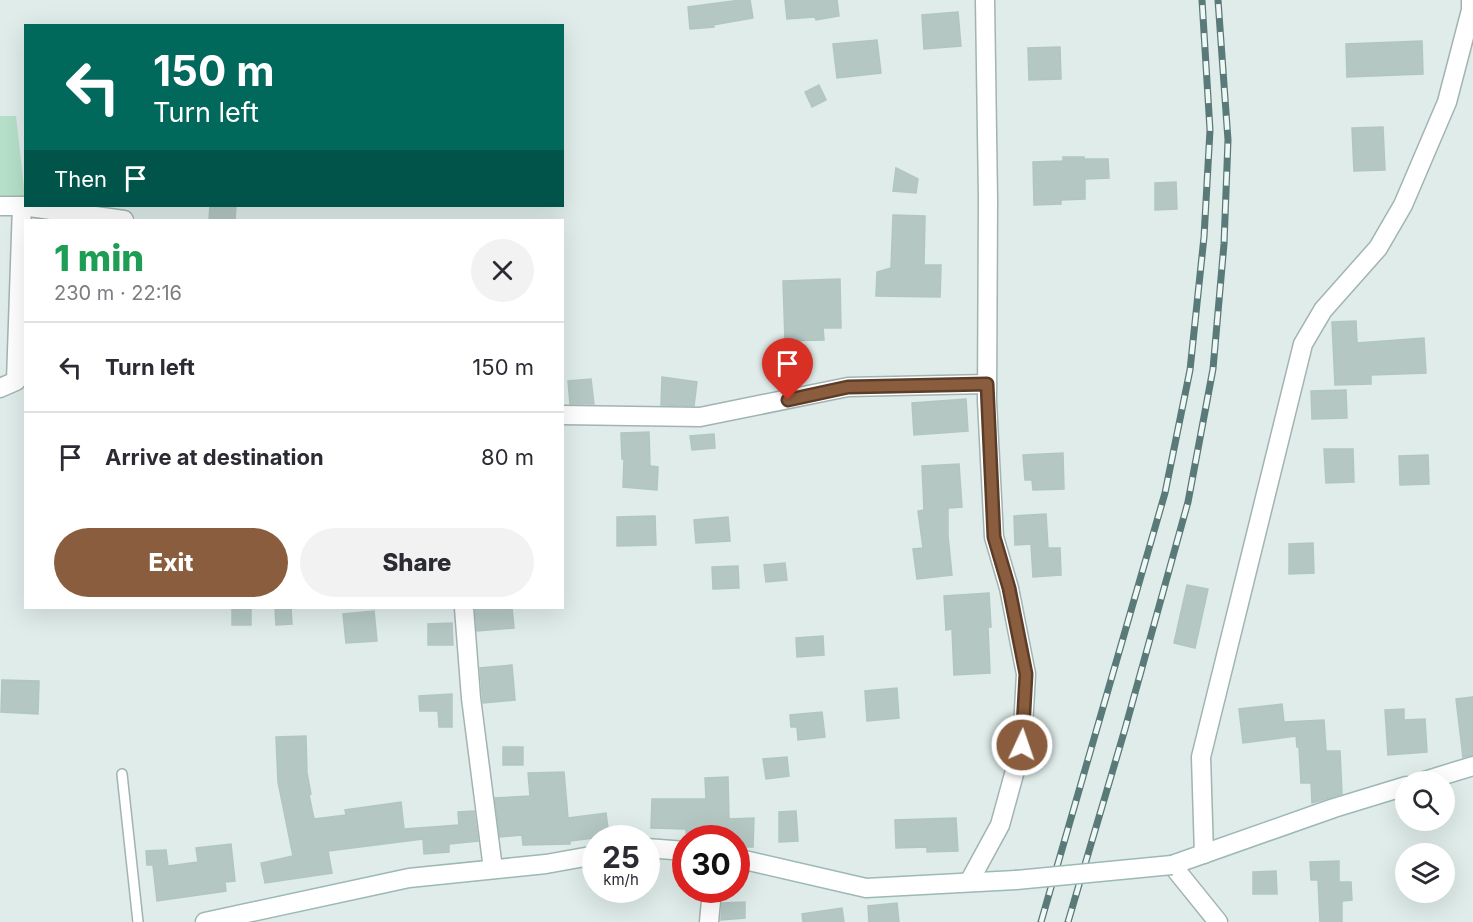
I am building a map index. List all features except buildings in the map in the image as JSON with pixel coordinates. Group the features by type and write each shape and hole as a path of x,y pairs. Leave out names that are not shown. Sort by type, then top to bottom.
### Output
{"street":[{"path":"969,882 1000,825 1022,745 1026,674 1009,588 994,537 987,384 988,199 985,0"},
{"path":"1204,854 1201,757 1303,344 1323,310 1378,248 1403,205 1447,102 1472,10 1471,0"},
{"path":"0,206 22,206 16,381 0,388"},
{"path":"29,207 117,219"},
{"path":"564,415 700,417 848,387 987,384"},
{"path":"464,609 471,698 493,869"},
{"path":"1455,772 1473,766"},
{"path":"750,861 866,888 1016,880 1172,865 1334,808 1395,789"},
{"path":"205,922 409,878 546,864 582,858"},
{"path":"1172,865 1218,922"},
{"path":"710,922 711,903"}],"lane":[{"path":"122,774 138,922"}],"green space":[{"path":"0,116 16,116 24,197 0,198"}],"railway":[{"path":"1041,922 1165,493 1190,370 1204,237 1210,130 1202,0"},
{"path":"1068,922 1188,502 1213,369 1224,244 1228,140 1218,0"}],"route":[{"path":"788,400 848,387 987,384 994,537 1009,588 1026,674 1022,745"}]}
